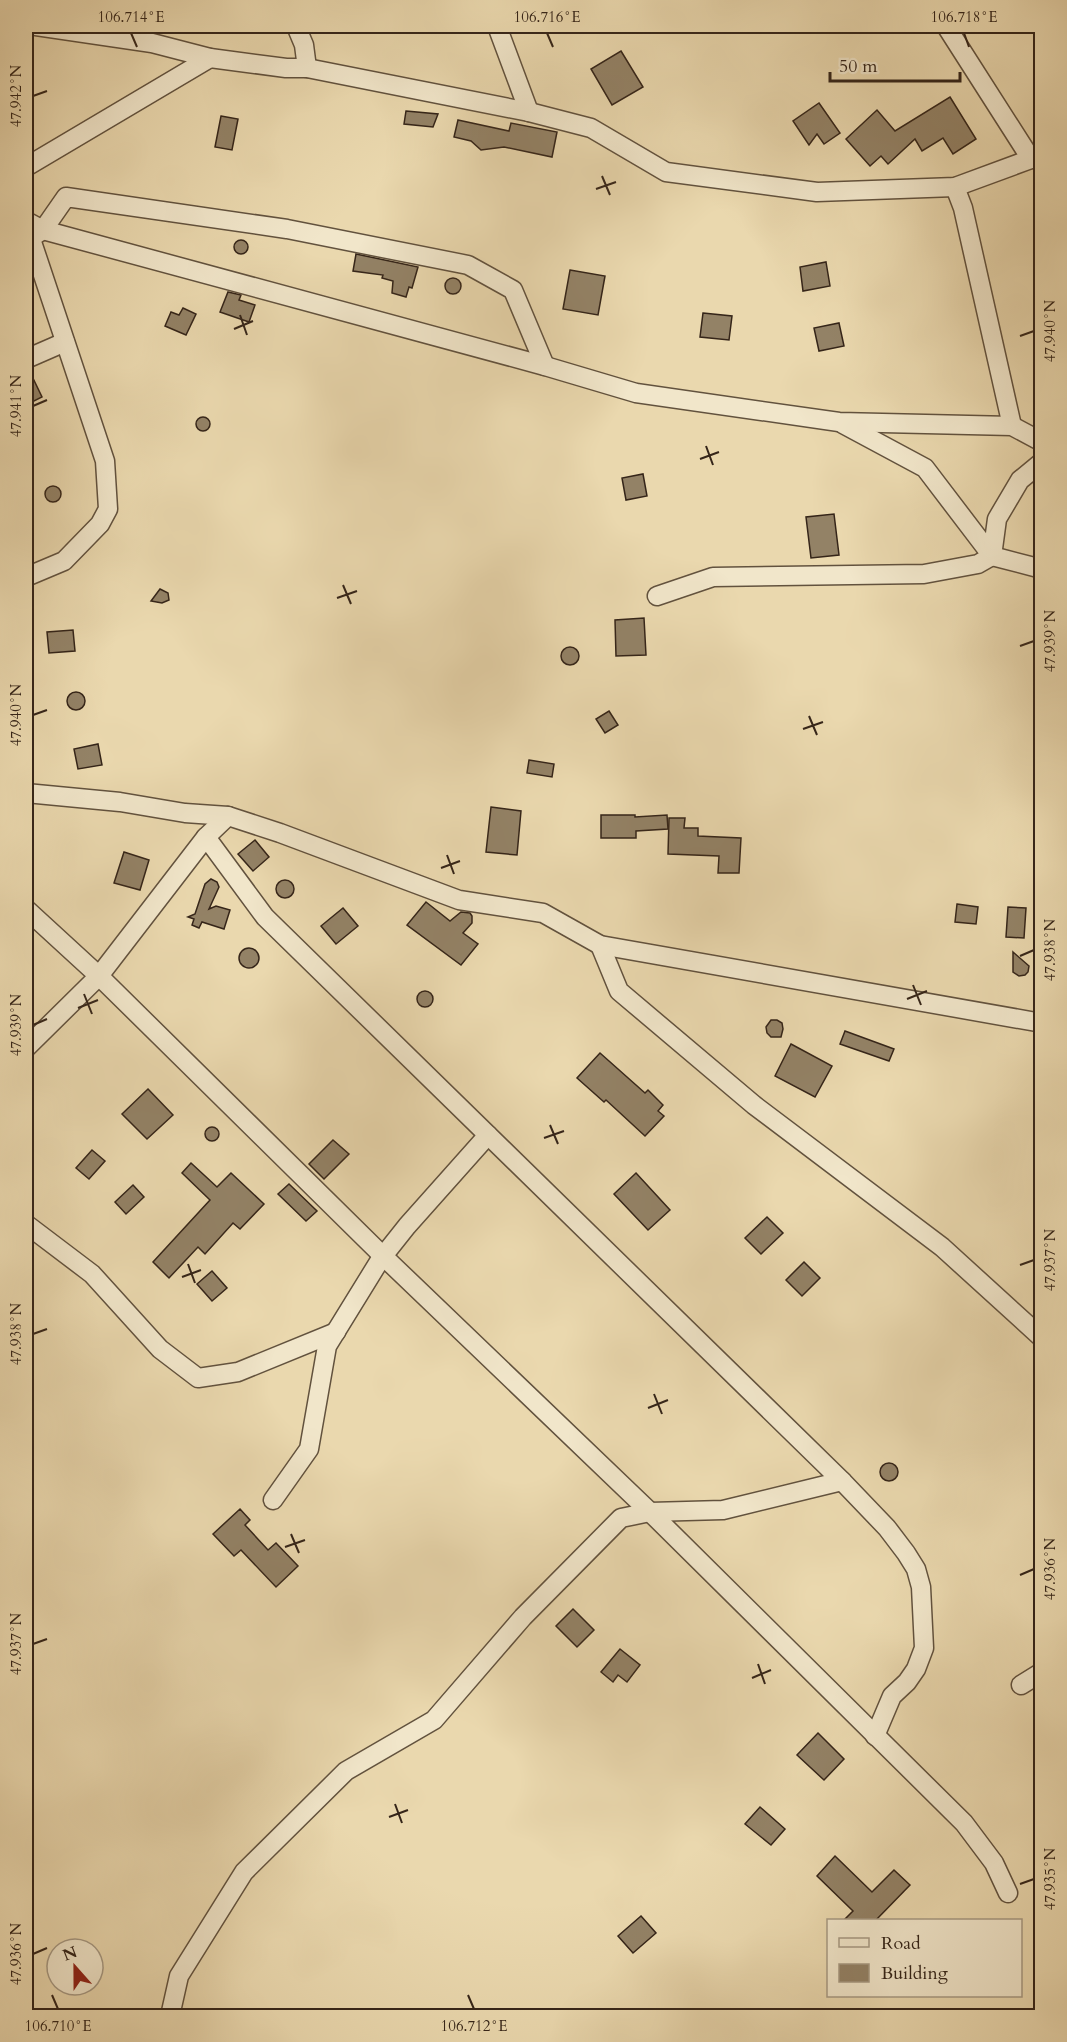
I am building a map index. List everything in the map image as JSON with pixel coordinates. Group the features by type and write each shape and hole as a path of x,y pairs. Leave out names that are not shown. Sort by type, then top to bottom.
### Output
{"street":[{"path":"36,26 152,43 210,58 286,68 307,68 529,112 591,128 666,172 817,192 955,187 1036,156 946,26"},
{"path":"296,26 304,45 307,68"},
{"path":"496,26 529,112"},
{"path":"26,167 210,58"},
{"path":"955,187 963,208 1012,426"},
{"path":"33,236 66,197 287,229 468,265 513,290 545,366"},
{"path":"26,221 33,236 65,342 105,461 108,509 100,524 64,561 26,577"},
{"path":"33,236 545,366 636,393 839,422 1012,426 1041,442"},
{"path":"26,359 65,342"},
{"path":"839,422 925,468 992,556 1041,569"},
{"path":"992,556 997,519 1020,480 1041,462"},
{"path":"657,597 713,577 924,574 978,564 992,556"},
{"path":"26,793 120,802 185,813 228,816 459,900 543,914 600,945 1041,1023"},
{"path":"26,1048 99,976 206,837 228,816"},
{"path":"206,837 265,917 842,1481 906,1553 916,1569 921,1587 924,1648 916,1669 907,1682 892,1696 875,1736"},
{"path":"26,909 99,976 383,1256 650,1512 964,1823 994,1863 1008,1893"},
{"path":"600,945 619,991 754,1105 942,1247 1041,1338"},
{"path":"273,1500 309,1449 327,1346 383,1256 488,1135"},
{"path":"26,1224 92,1274 160,1349 198,1378 238,1372 336,1332"},
{"path":"170,2016 178,1976 244,1872 346,1771 434,1720 523,1617 621,1518 650,1512 723,1510 842,1481"},
{"path":"1022,1685 1041,1672"}],"building":[{"path":"621,51 643,87 612,105 591,69"},
{"path":"950,97 976,139 953,154 943,138 922,151 915,139 888,164 881,156 870,166 846,139 877,110 895,131"},
{"path":"819,103 840,133 824,144 817,134 809,145 793,121"},
{"path":"406,111 438,114 433,127 404,124"},
{"path":"221,116 238,119 232,150 215,147"},
{"path":"458,120 509,131 511,123 557,132 552,157 504,147 481,150 471,141 454,137"},
{"path":"238,240 244,240 248,247 244,254 238,254 234,250 234,244"},
{"path":"356,254 418,267 412,288 409,287 406,297 392,293 393,281 382,278 383,275 353,271"},
{"path":"826,262 830,286 803,291 800,267"},
{"path":"570,270 605,276 598,315 563,309"},
{"path":"453,278 459,280 461,286 459,292 453,294 447,292 445,286 447,280"},
{"path":"228,292 241,295 239,300 255,305 249,322 220,312"},
{"path":"183,308 196,314 186,335 165,326 171,312 179,315"},
{"path":"703,313 732,316 729,340 700,337"},
{"path":"839,323 844,346 819,351 814,328"},
{"path":"26,370 29,370 42,397 26,405"},
{"path":"200,417 206,417 210,424 206,431 200,431 196,427 196,421"},
{"path":"643,474 647,496 626,500 622,478"},
{"path":"50,486 56,486 61,494 59,500 50,502 45,497 45,491"},
{"path":"834,514 839,555 811,558 806,517"},
{"path":"160,589 168,593 169,600 162,603 151,601"},
{"path":"644,618 646,655 616,656 615,620"},
{"path":"73,630 75,651 49,653 47,632"},
{"path":"570,647 576,650 579,656 576,662 570,665 564,662 561,656 564,650"},
{"path":"76,692 82,695 85,701 82,707 76,710 70,707 67,701 70,695"},
{"path":"609,711 618,725 605,733 596,719"},
{"path":"98,744 102,765 78,769 74,749"},
{"path":"529,760 554,764 552,777 527,773"},
{"path":"491,807 521,811 517,855 486,852"},
{"path":"601,815 635,815 635,817 667,815 668,829 636,831 636,838 601,838"},
{"path":"669,818 685,818 684,828 698,828 698,836 741,838 739,873 718,873 719,856 668,854"},
{"path":"255,840 269,857 253,871 238,854"},
{"path":"124,852 149,860 140,890 114,883"},
{"path":"211,879 217,882 219,887 209,909 216,906 230,910 224,929 202,922 199,928 192,925 194,919 188,917 195,914 205,884"},
{"path":"285,880 291,883 294,889 291,895 285,898 279,895 276,889 279,883"},
{"path":"426,902 450,921 461,912 470,913 472,916 472,923 463,933 478,944 461,965 407,925"},
{"path":"957,904 978,907 976,924 955,922"},
{"path":"1008,907 1026,908 1024,938 1006,937"},
{"path":"343,908 358,926 336,944 321,926"},
{"path":"249,948 256,951 259,958 256,965 249,968 242,965 239,958 242,951"},
{"path":"1013,952 1029,966 1025,975 1019,976 1013,972"},
{"path":"425,991 431,993 433,999 431,1005 425,1007 419,1005 417,999 419,993"},
{"path":"771,1020 782,1023 781,1037 771,1037 767,1033 766,1027"},
{"path":"845,1031 894,1049 889,1061 840,1044"},
{"path":"791,1044 832,1066 815,1097 775,1076"},
{"path":"600,1053 645,1093 648,1090 663,1105 658,1111 664,1116 645,1136 606,1100 604,1102 577,1078"},
{"path":"148,1089 173,1115 147,1139 122,1114"},
{"path":"209,1127 215,1127 219,1134 215,1141 209,1141 205,1137 205,1131"},
{"path":"333,1140 349,1154 324,1179 309,1164"},
{"path":"92,1150 105,1161 89,1179 76,1168"},
{"path":"191,1163 217,1187 231,1173 264,1204 240,1229 233,1223 205,1254 198,1247 169,1278 153,1262 210,1200 182,1173"},
{"path":"636,1173 670,1210 648,1230 614,1194"},
{"path":"289,1184 317,1211 306,1221 278,1194"},
{"path":"133,1185 144,1197 126,1214 115,1202"},
{"path":"767,1217 783,1233 761,1254 745,1238"},
{"path":"804,1262 820,1278 802,1296 786,1280"},
{"path":"212,1271 227,1288 212,1301 197,1284"},
{"path":"889,1463 895,1466 898,1472 895,1478 889,1481 883,1478 880,1472 883,1466"},
{"path":"240,1509 250,1520 245,1525 268,1550 276,1543 298,1566 276,1587 241,1550 234,1556 213,1534"},
{"path":"573,1609 594,1630 577,1647 556,1626"},
{"path":"620,1649 640,1665 627,1682 618,1675 613,1682 601,1672"},
{"path":"818,1733 844,1759 824,1780 797,1755"},
{"path":"760,1807 785,1829 771,1845 745,1824"},
{"path":"835,1856 872,1892 894,1870 910,1885 877,1919 845,1919 853,1911 817,1876"},
{"path":"641,1916 656,1933 633,1953 618,1936"}]}
